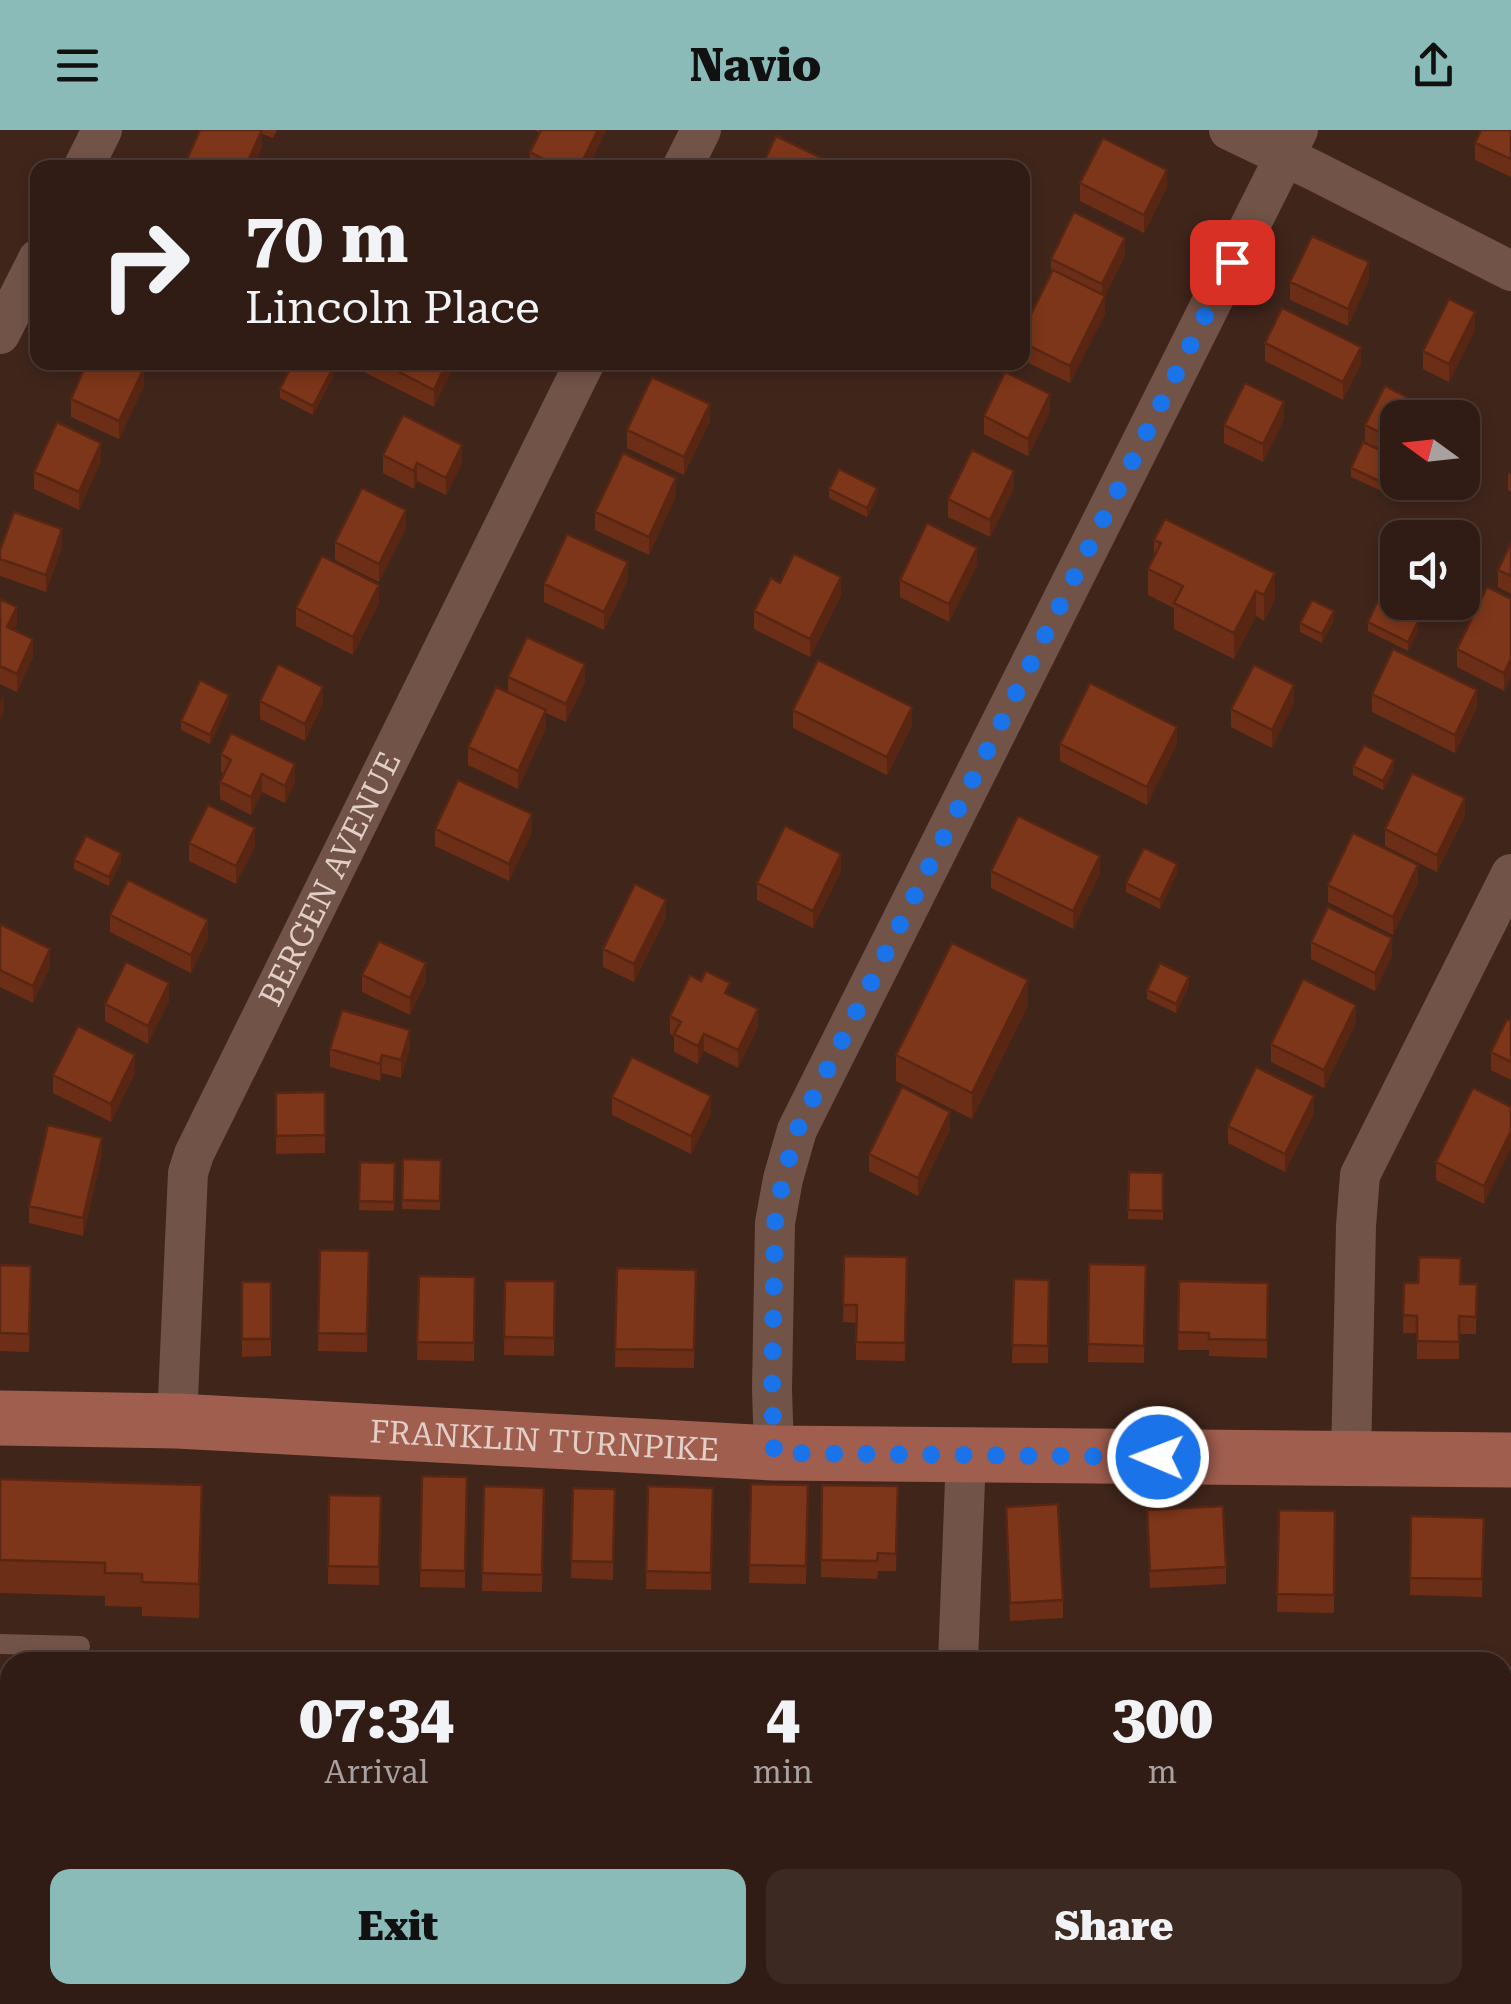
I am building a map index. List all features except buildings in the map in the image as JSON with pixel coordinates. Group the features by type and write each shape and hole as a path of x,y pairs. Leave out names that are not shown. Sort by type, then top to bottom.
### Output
{"main road":[{"name":"FRANKLIN TURNPIKE","path":"0,1418 177,1421 774,1453 1511,1460"}],"street":[{"path":"87,160 102,130"},
{"path":"686,160 701,130"},
{"path":"1229,130 1291,144 1315,171 1511,272"},
{"path":"774,1453 775,1223 797,1130 1291,144"},
{"path":"0,334 30,275"},
{"name":"BERGEN AVENUE","path":"177,1421 188,1173 194,1154 581,370"},
{"path":"1351,1459 1360,1175 1511,874"},
{"path":"958,1652 966,1455"}],"lane":[{"path":"0,1644 80,1646"}],"route":[{"path":"1158,1457 774,1453 775,1223 797,1130 1232,262"}]}
